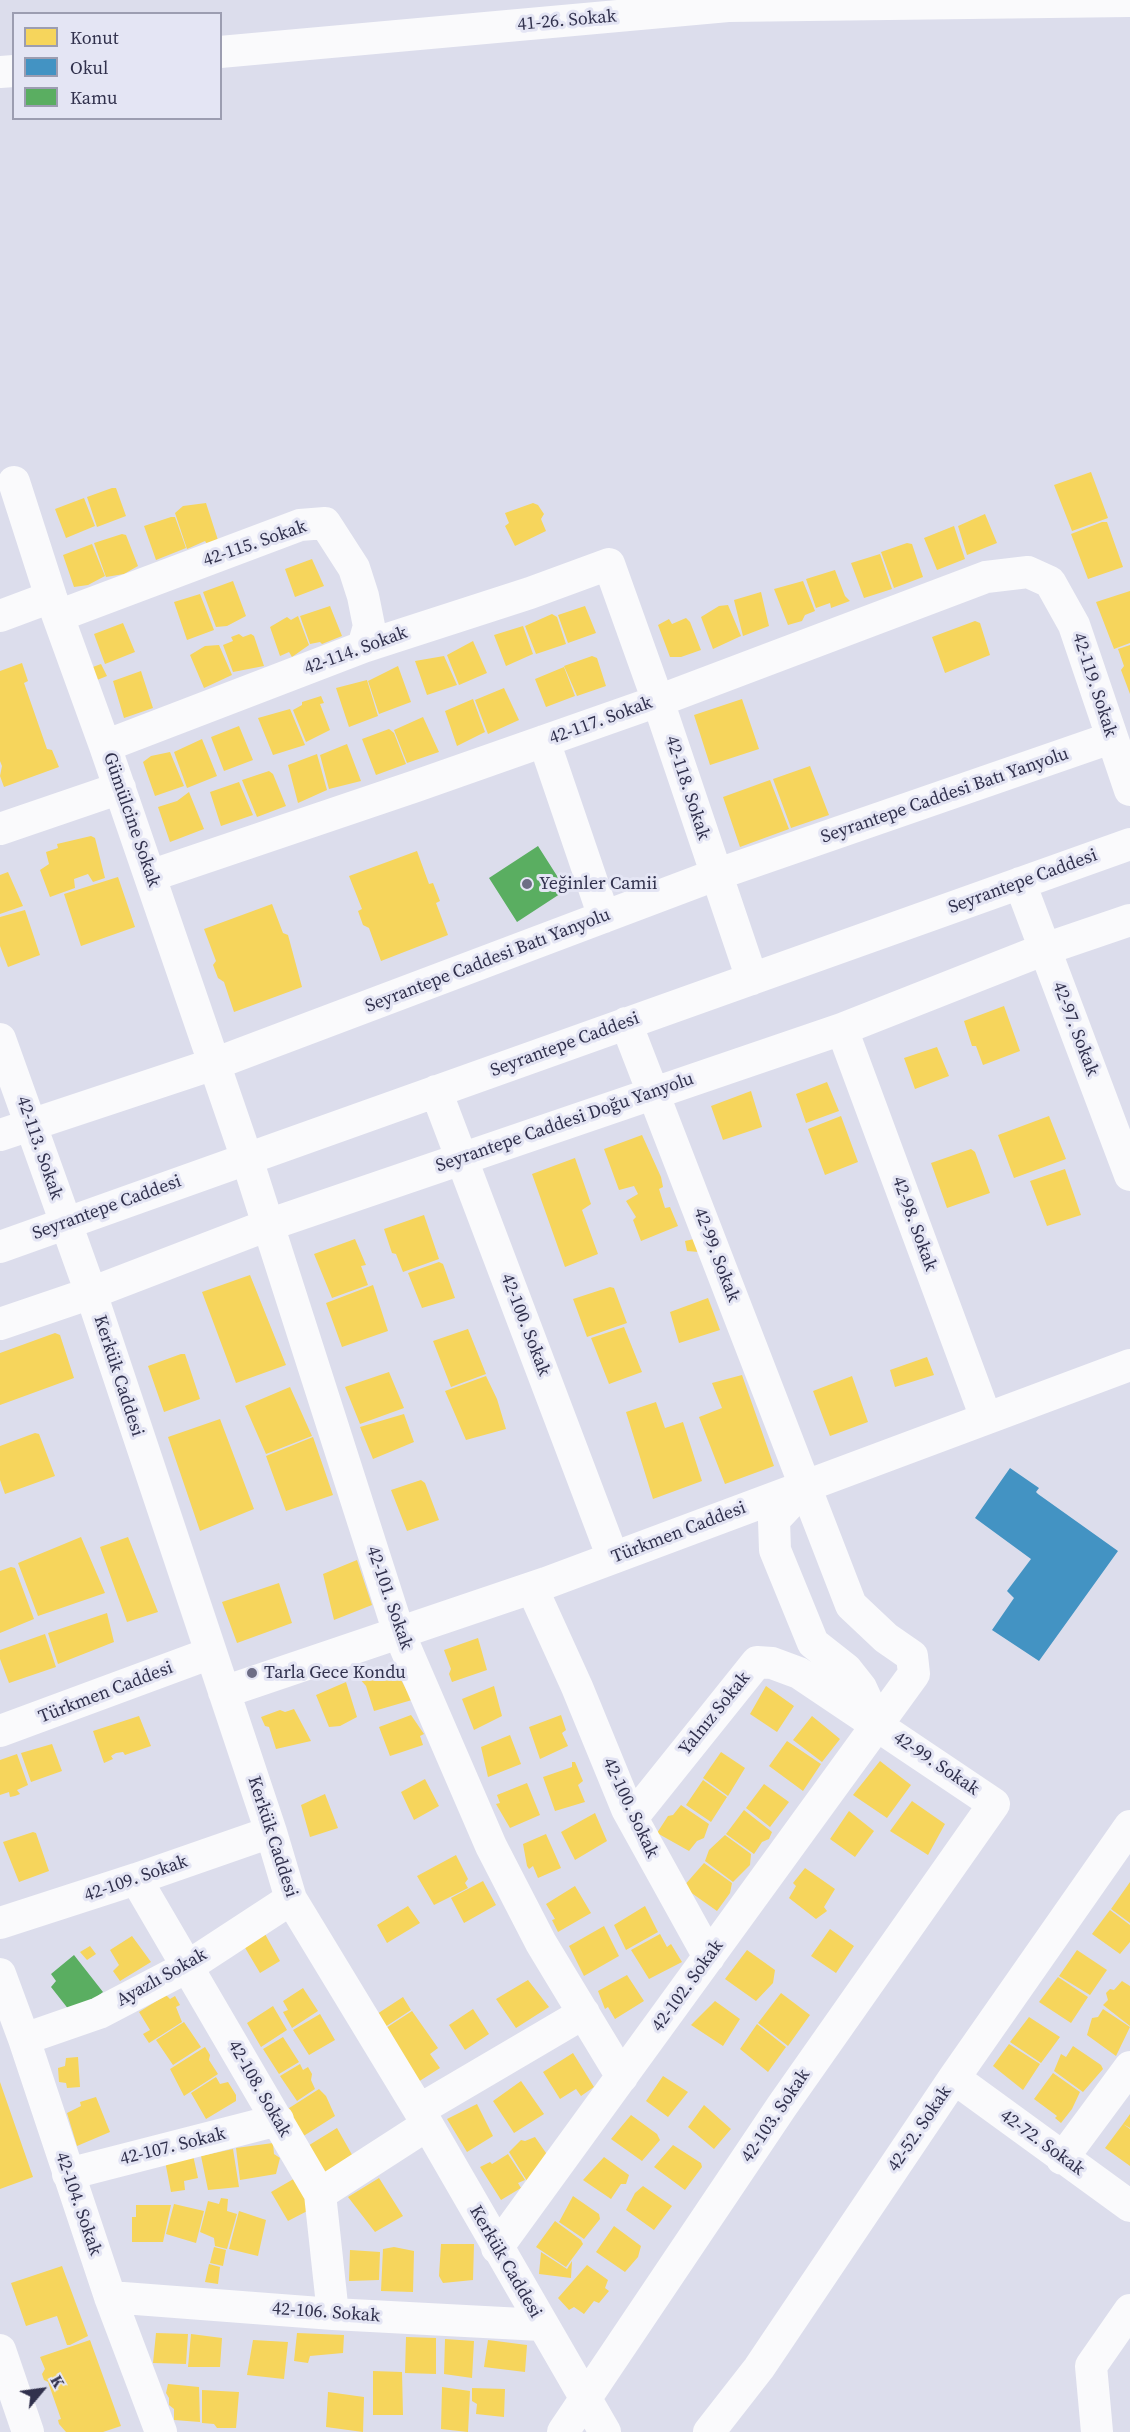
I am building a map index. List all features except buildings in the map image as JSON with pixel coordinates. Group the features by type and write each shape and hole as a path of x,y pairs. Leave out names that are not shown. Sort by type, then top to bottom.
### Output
{"street":[{"name":"41-26. Sokak","path":"222,52 728,6 1130,1"},
{"name":"Gümülcine Sokak","path":"14,482 247,1159"},
{"name":"42-115. Sokak","path":"0,616 55,606 300,525 325,523 354,568 363,596 369,626 363,647"},
{"name":"42-114. Sokak","path":"105,746 363,647 530,593 609,564"},
{"name":"42-118. Sokak","path":"609,564 752,979"},
{"name":"42-117. Sokak","path":"150,876 658,701 986,577 1028,572 1050,582"},
{"name":"42-119. Sokak","path":"1050,582 1074,625 1130,790"},
{"name":"Seyrantepe Caddesi Batı Yanyolu","path":"0,1135 214,1064 716,875 1111,738"},
{"path":"544,741 604,917"},
{"path":"0,829 120,788"},
{"name":"Seyrantepe Caddesi","path":"0,1246 1130,844"},
{"name":"42-97. Sokak","path":"1020,883 1130,1175"},
{"name":"Seyrantepe Caddesi Doğu Yanyolu","path":"0,1324 91,1293 268,1225 842,1029 1045,949 1130,920"},
{"name":"42-99. Sokak","path":"626,1023 850,1605 886,1638 912,1656 915,1674 878,1725"},
{"name":"42-98. Sokak","path":"842,1029 986,1418"},
{"name":"42-113. Sokak","path":"0,1039 65,1224"},
{"name":"42-100. Sokak","path":"436,1091 613,1558"},
{"name":"42-101. Sokak","path":"247,1159 399,1633 491,1846 541,1943 622,2077"},
{"name":"Kerkük Caddesi","path":"65,1224 91,1293 271,1832 291,1899 423,2118 605,2432"},
{"name":"Türkmen Caddesi","path":"224,1692 532,1588 1130,1365"},
{"name":"42-99. Sokak","path":"806,1486 774,1520 775,1550 813,1643 846,1669 861,1688 878,1725 994,1803"},
{"name":"42-100. Sokak","path":"532,1588 632,1818 709,1957"},
{"name":"Türkmen Caddesi","path":"0,1731 211,1653"},
{"name":"Yalnız Sokak","path":"632,1818 757,1662 772,1663 799,1673 878,1725"},
{"name":"42-102. Sokak","path":"497,2248 878,1725"},
{"name":"42-103. Sokak","path":"563,2432 782,2106 994,1803"},
{"name":"42-52. Sokak","path":"709,2432 759,2368 954,2078 1130,1826"},
{"name":"42-109. Sokak","path":"0,1923 271,1832"},
{"name":"42-108. Sokak","path":"136,1879 320,2194 333,2314"},
{"name":"Ayazlı Sokak","path":"24,2038 99,2013 187,1967 291,1899"},
{"name":"42-104. Sokak","path":"0,1974 24,2038 110,2297 161,2432"},
{"path":"320,2194 423,2118 584,2013"},
{"path":"1062,2159 1130,2067"},
{"name":"42-72. Sokak","path":"954,2078 1062,2159 1130,2206"},
{"name":"42-107. Sokak","path":"68,2174 278,2120"},
{"name":"42-106. Sokak","path":"110,2297 333,2314 542,2325"},
{"path":"1097,2432 1091,2366 1130,2310"},
{"path":"0,2350 28,2432"}],"place":[{"name":"Yeğinler Camii","path":"527,884"},
{"name":"Tarla Gece Kondu","path":"252,1673"}]}
